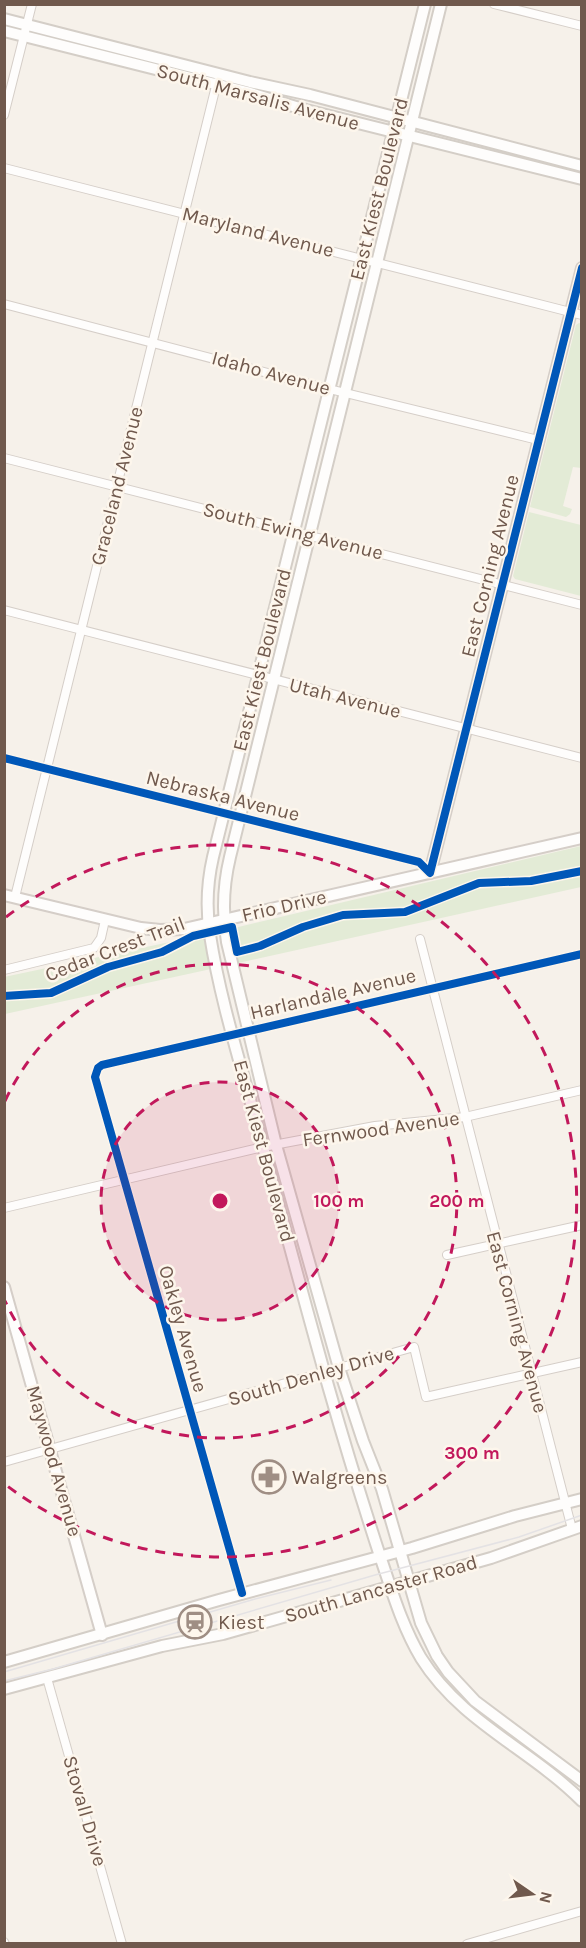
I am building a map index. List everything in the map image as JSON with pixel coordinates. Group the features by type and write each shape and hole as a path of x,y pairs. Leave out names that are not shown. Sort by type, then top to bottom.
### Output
{"main road":[{"name":"East Kiest Boulevard","path":"426,4 224,813 209,878 208,924 232,1034 324,1373 380,1556 413,1644 430,1672 471,1716 550,1773 582,1801"},
{"name":"East Kiest Boulevard","path":"441,4 224,881 224,920 227,942 276,1145 339,1368 363,1441 378,1476 428,1638 448,1672 475,1701 582,1781"},
{"name":"South Marsalis Avenue","path":"4,19 26,30 218,79 397,117 582,166"},
{"name":"South Marsalis Avenue","path":"4,31 26,30"},
{"name":"South Marsalis Avenue","path":"218,79 393,133 582,179"},
{"name":"East Corning Avenue","path":"430,873 538,440 576,314 582,268"},
{"name":"Frio Drive","path":"10,896 141,928 184,929 582,838"},
{"name":"Maywood Avenue","path":"4,1287 102,1635"},
{"name":"South Lancaster Road","path":"4,1662 242,1593 401,1551 515,1516 582,1499"},
{"name":"South Lancaster Road","path":"4,1689 162,1646 223,1634 491,1558 577,1528"}],"street":[{"path":"4,115 32,4"},
{"path":"494,4 582,26"},
{"name":"Graceland Avenue","path":"10,896 47,768 218,79"},
{"name":"Maryland Avenue","path":"4,168 576,314"},
{"name":"Idaho Avenue","path":"4,304 329,389 538,440"},
{"name":"South Ewing Avenue","path":"4,458 582,605"},
{"name":"Utah Avenue","path":"4,610 582,758"},
{"name":"Nebraska Avenue","path":"4,758 419,862 430,873"},
{"path":"4,970 94,948 101,938 105,920"},
{"name":"East Corning Avenue","path":"420,939 565,1504 577,1528"},
{"name":"Harlandale Avenue","path":"96,1072 102,1065 582,954"},
{"name":"Oakley Avenue","path":"96,1072 124,1179 242,1593"},
{"name":"Fernwood Avenue","path":"4,1208 263,1147 375,1126 465,1117 582,1090"},
{"path":"447,1255 582,1226"},
{"name":"South Denley Drive","path":"4,1462 414,1347 426,1396 582,1362"},
{"name":"Stovall Drive","path":"47,1678 122,1944"},
{"path":"471,1943 582,1911"}],"green space":[{"path":"582,324 581,468 573,467 563,506 572,509 566,517 530,507 576,325"},
{"path":"529,512 581,525 581,596 515,579 513,576"},
{"path":"581,846 581,887 238,963 230,929"},
{"path":"203,935 211,969 5,1014 4,977"}],"tram line":[{"path":"4,1681 53,1669 375,1575 519,1537 582,1515"},
{"path":"4,1672 255,1599 331,1580"}],"cycle path":[{"path":"4,758 419,862 430,873 582,268"},
{"name":"Cedar Crest Trail","path":"4,996 51,993 108,967 162,952 193,936 232,927 237,952 260,946 303,927 343,915 405,912 479,883 531,881 582,871"},
{"path":"242,1593 95,1077 98,1068 102,1065 582,954"}],"place":[{"name":"Walgreens","path":"269,1477"},
{"name":"Kiest","path":"195,1622"}]}
